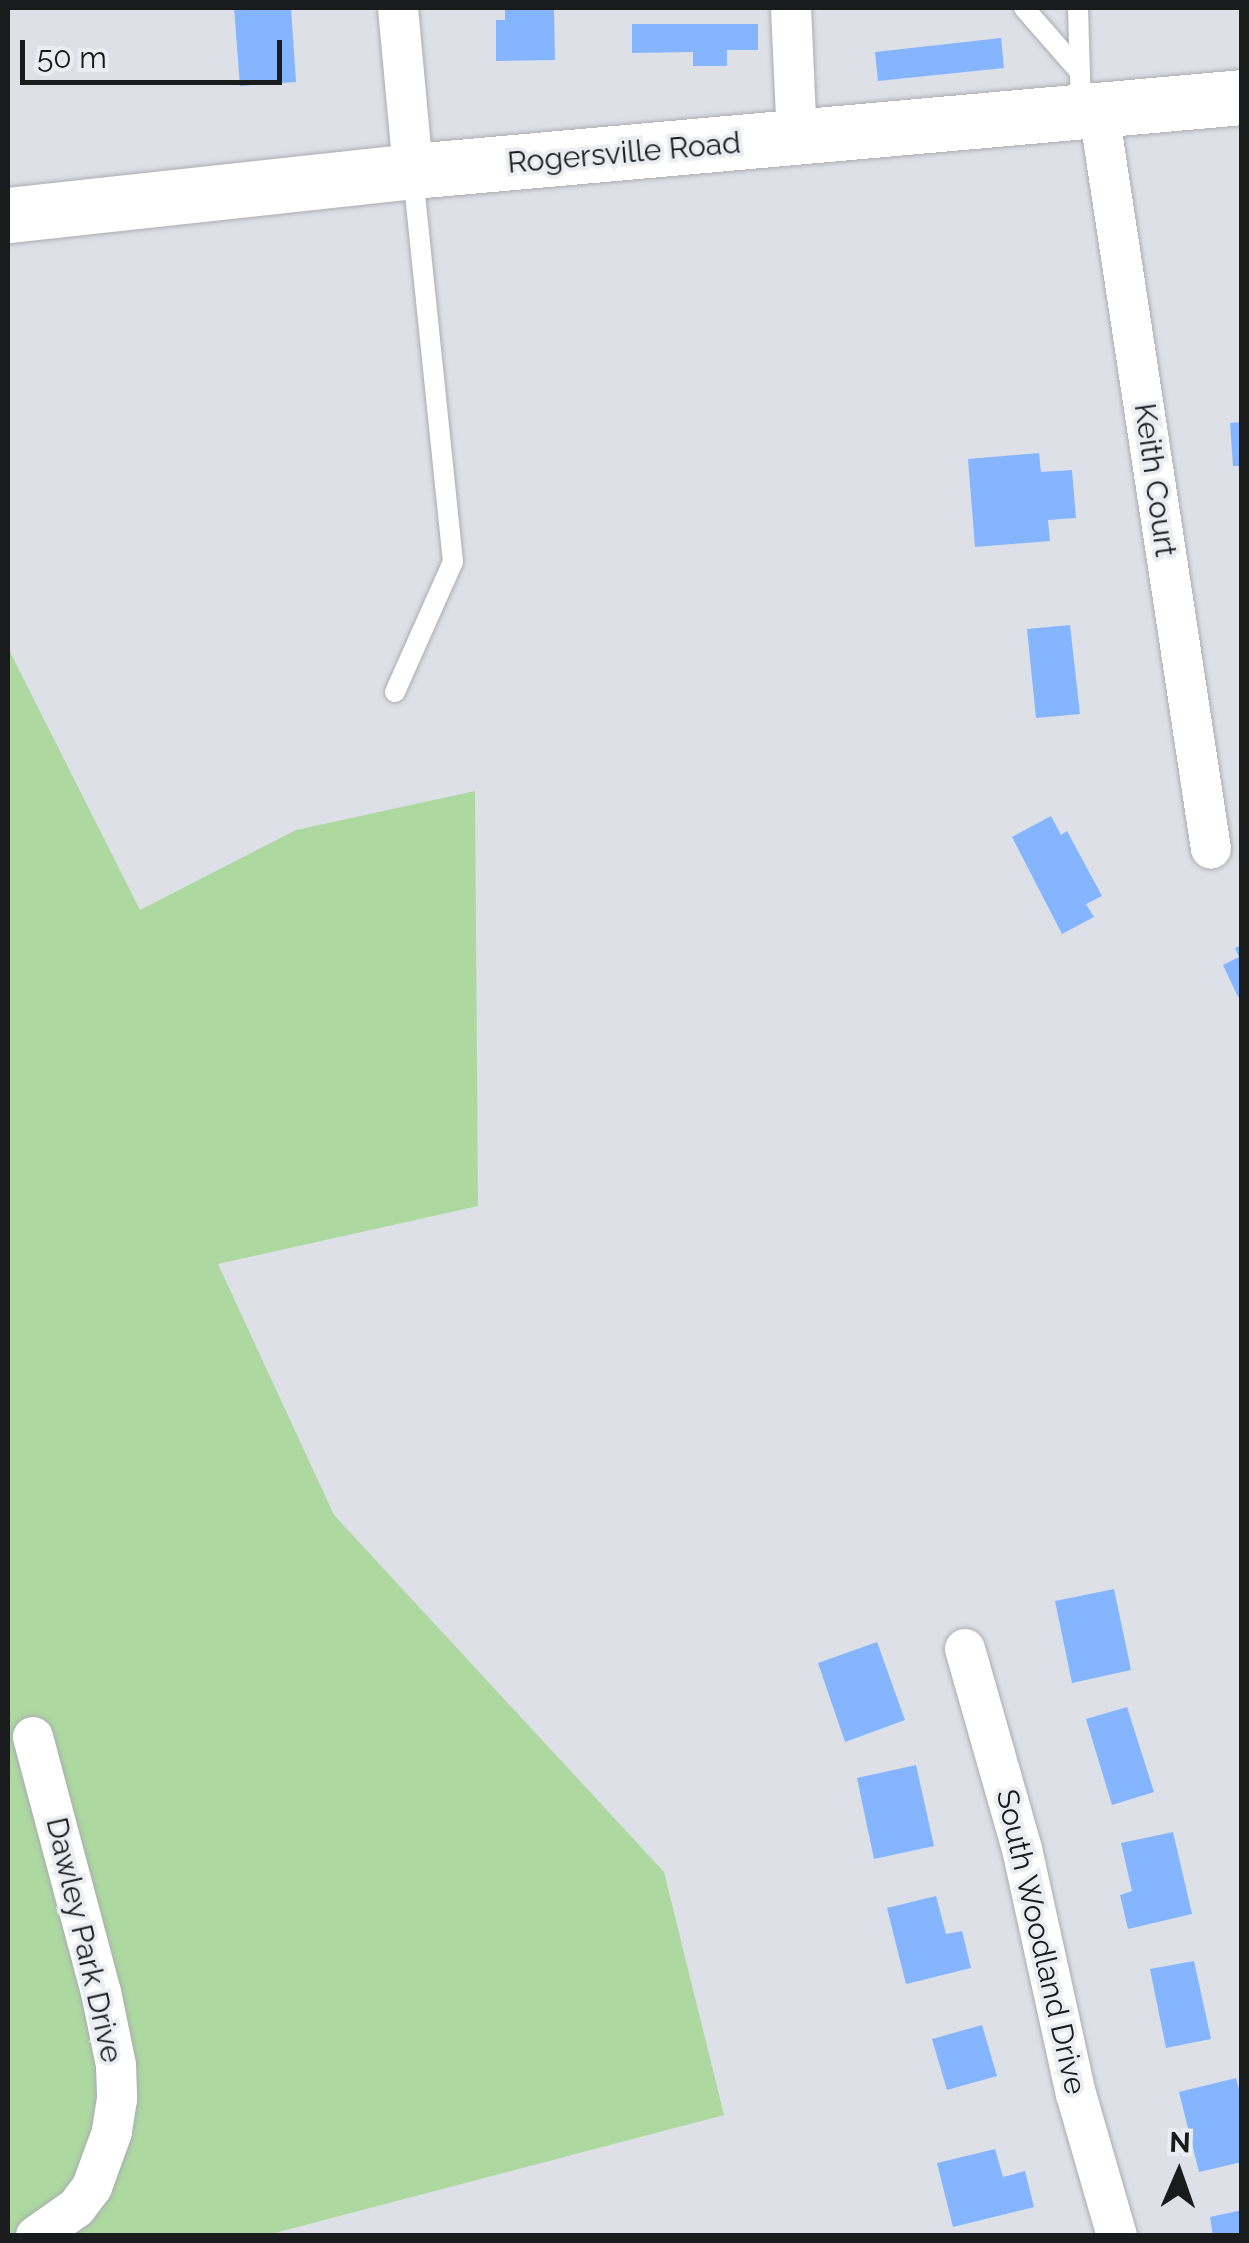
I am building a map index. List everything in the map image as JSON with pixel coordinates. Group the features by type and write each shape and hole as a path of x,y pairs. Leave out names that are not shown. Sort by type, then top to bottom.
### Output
{"street":[{"path":"398,8 413,171"},
{"path":"791,8 797,138"},
{"name":"Rogersville Road","path":"8,215 413,171 797,138 1086,99 1242,97"},
{"name":"Keith Court","path":"1086,99 1211,849"},
{"name":"South Woodland Drive","path":"965,1649 1022,1849 1076,2094 1117,2236"},
{"name":"Dawley Park Drive","path":"32,1737 101,1992 116,2065 117,2099 107,2146 92,2187 76,2208 36,2236"}],"lane":[{"path":"1024,8 1086,99"},
{"path":"1078,8 1086,99"},
{"path":"394,692 453,562 413,171"}],"green space":[{"path":"8,648 140,910 296,830 475,791 478,1206 218,1264 334,1515 664,1872 724,2115 267,2235 8,2235"}],"building":[{"path":"234,8 291,8 296,82 240,86"},
{"path":"505,8 554,8 555,60 496,61 496,20 505,20"},
{"path":"632,24 758,24 758,50 727,50 727,66 693,66 693,52 632,53"},
{"path":"1001,38 1004,68 878,81 875,52"},
{"path":"1242,422 1242,466 1233,466 1230,423"},
{"path":"1039,453 1041,472 1072,470 1076,518 1048,520 1050,541 975,547 968,459"},
{"path":"1070,625 1080,714 1036,718 1027,629"},
{"path":"1051,816 1061,835 1067,831 1102,896 1086,904 1094,917 1062,934 1012,837"},
{"path":"1242,945 1242,995 1238,997 1223,965 1239,957 1235,948"},
{"path":"1114,1589 1131,1670 1072,1683 1055,1601"},
{"path":"877,1642 905,1720 845,1742 818,1663"},
{"path":"1127,1707 1154,1792 1112,1805 1086,1719"},
{"path":"916,1765 934,1846 874,1859 857,1778"},
{"path":"1173,1832 1192,1914 1128,1929 1120,1895 1132,1891 1121,1843"},
{"path":"936,1896 946,1934 962,1931 971,1968 906,1984 887,1908"},
{"path":"1194,1961 1211,2039 1166,2048 1150,1969"},
{"path":"982,2025 997,2076 947,2090 932,2039"},
{"path":"1236,2078 1242,2100 1242,2162 1199,2172 1179,2092"},
{"path":"995,2149 1003,2177 1025,2171 1034,2207 953,2227 937,2163"},
{"path":"1242,2210 1242,2236 1213,2236 1210,2217"}]}
